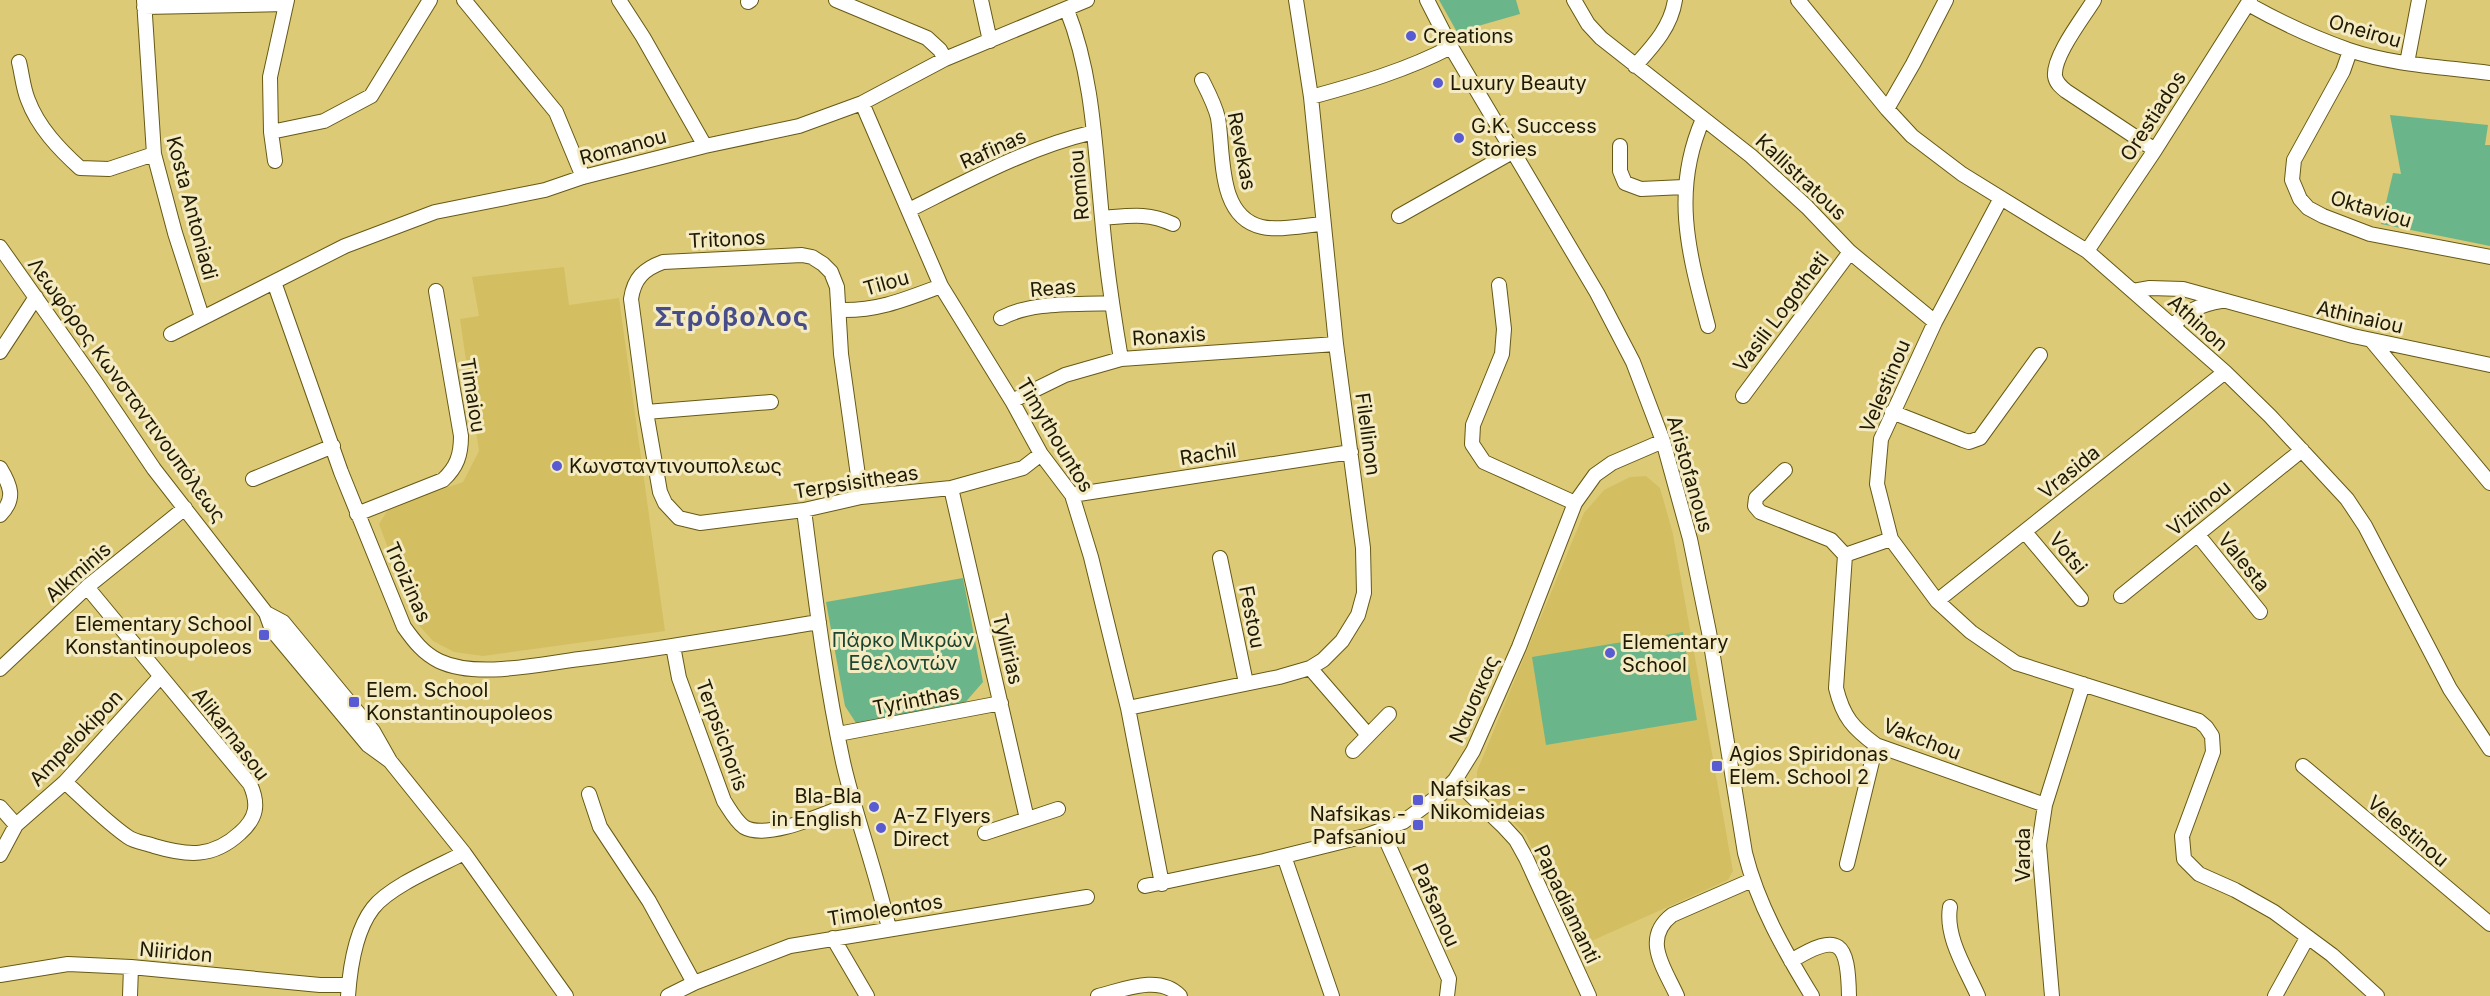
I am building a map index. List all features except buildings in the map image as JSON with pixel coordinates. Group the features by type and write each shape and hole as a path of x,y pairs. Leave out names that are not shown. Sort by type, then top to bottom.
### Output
{"street":[{"path":"271,132 324,121 371,96 430,0"},
{"path":"464,0 556,112 583,177"},
{"path":"619,0 643,37 705,146"},
{"path":"836,0 927,38 940,50 945,59"},
{"path":"981,0 990,41"},
{"name":"Romanou","path":"171,334 345,246 435,212 545,190 583,177 705,146 799,126 862,103 945,59 1087,0"},
{"name":"Filellinon","path":"1128,708 1279,677 1310,668 1323,660 1342,641 1358,615 1364,593 1364,548 1336,344 1311,97 1296,0"},
{"name":"Aristofanous","path":"1427,0 1451,47 1597,293 1628,352 1664,441 1690,539 1709,632 1745,853 1752,880 1769,919 1812,996"},
{"name":"Kallistratous","path":"1574,0 1588,24 1635,66 1751,156 1807,207 1850,252 1935,322"},
{"path":"1635,66 1661,35 1667,25 1675,0"},
{"name":"Athinon","path":"1798,0 1887,109 1912,136 2001,198 2087,251 2225,372 2302,450 2347,500 2365,526 2450,689 2490,749"},
{"path":"1887,109 1946,0"},
{"path":"2094,0 2059,56 2055,69 2056,79 2066,91 2155,150"},
{"name":"Oneirou","path":"2407,63 2419,0"},
{"path":"144,4 286,2 270,77 271,132 275,161"},
{"name":"Orestiados","path":"2087,251 2155,150 2249,2"},
{"name":"Oneirou","path":"2249,2 2278,21 2350,51 2407,63 2490,73"},
{"name":"Kosta Antoniadi","path":"144,4 154,154 175,233 202,317"},
{"name":"Romiou","path":"1067,10 1079,43 1094,132 1111,303 1121,359"},
{"path":"1311,97 1374,79 1425,60 1451,47"},
{"name":"Oktaviou","path":"2350,51 2343,71 2294,160 2292,180 2300,199 2308,208 2323,216 2370,234 2490,257"},
{"path":"19,62 28,100 40,124 60,151 80,168 109,168 154,154"},
{"name":"Revekas","path":"1202,80 1218,115 1227,187 1240,216 1264,228 1323,224"},
{"name":"Timythountos","path":"862,103 941,286 1012,401 1041,454 1072,495 1092,557 1128,708 1162,884"},
{"path":"1703,119 1692,143 1684,187 1685,221 1707,326"},
{"name":"Rafinas","path":"909,210 1000,165 1070,138 1094,132"},
{"path":"1620,146 1620,171 1625,183 1641,189 1684,187"},
{"path":"1399,216 1514,151"},
{"name":"Velestinou","path":"2001,198 1935,322 1881,439 1877,470 1881,503 1891,539 1937,601 1971,632 2016,663 2199,721 2206,727 2212,736 2213,752 2182,836 2184,860 2199,874 2235,890 2274,912 2307,938"},
{"path":"1101,218 1156,217 1173,224"},
{"name":"Λεωφόρος Κωνσταντινουπόλεως","path":"0,248 154,469 267,613 283,622 373,731 390,761 464,853 566,996"},
{"name":"Vasili Logotheti","path":"1743,396 1850,252"},
{"name":"Tritonos","path":"672,513 660,492 646,412 632,290 639,277 652,266 675,261 790,255 812,257 831,272 837,288 840,310 841,354 861,497"},
{"name":"Troizinas","path":"274,282 357,514 404,627 419,648 440,662 468,668 499,669 673,646 819,622"},
{"path":"1499,285 1504,343 1502,354 1473,425 1472,444 1484,462 1575,502"},
{"name":"Tilou","path":"840,310 883,307 941,286"},
{"name":"Athinaiou","path":"2133,291 2150,288 2183,289 2371,340 2490,365"},
{"name":"Timaiou","path":"357,514 443,480 453,470 461,452 436,291"},
{"path":"0,352 36,297"},
{"name":"Athinaiou","path":"2173,326 2199,306 2223,301"},
{"name":"Reas","path":"1001,318 1014,311 1038,307 1111,303"},
{"path":"2371,340 2490,483"},
{"name":"Ronaxis","path":"1012,401 1065,375 1121,359 1336,344"},
{"path":"1892,412 1963,440 1975,440 1980,438 2040,356"},
{"name":"Vrasida","path":"1937,601 2225,372"},
{"path":"646,412 771,402"},
{"name":"Ναυσικας","path":"1145,886 1284,856 1382,831 1412,816 1441,794 1455,780 1473,751 1512,664 1575,502 1595,475 1612,463 1664,441"},
{"path":"253,479 333,446"},
{"name":"Viziinou","path":"2121,596 2302,450"},
{"name":"Rachil","path":"1072,495 1351,452"},
{"name":"Terpsisitheas","path":"672,513 679,519 700,523 804,510 861,497 951,488 1023,468 1041,454"},
{"path":"0,468 8,481 12,496 7,508 0,515"},
{"path":"1785,470 1756,498 1757,509 1831,540 1845,555 1891,539"},
{"name":"Tyllirias","path":"951,488 1027,819"},
{"name":"Alkminis","path":"0,669 87,587 185,508"},
{"path":"804,510 819,622 838,734 853,803 882,897 889,929"},
{"name":"Votsi","path":"2025,532 2081,599"},
{"name":"Valesta","path":"2198,535 2259,612"},
{"name":"Vakchou","path":"1845,555 1836,688 1844,714 1856,730 1876,745 2045,805"},
{"name":"Festou","path":"1220,558 1246,683"},
{"name":"Alikarnasou","path":"65,782 130,838 177,853 208,853 222,848 247,827 256,812 256,797 250,784 215,738 160,677 87,587"},
{"name":"Terpsichoris","path":"673,646 680,678 724,801 733,817 745,827 759,832 777,829 853,803"},
{"path":"1310,668 1368,735"},
{"name":"Ampelokipon","path":"0,855 16,825 65,782 160,677"},
{"name":"Varda","path":"2052,996 2039,845 2045,805 2083,684"},
{"name":"Tyrinthas","path":"838,734 1001,703"},
{"path":"1353,751 1389,714"},
{"path":"1846,864 1876,745"},
{"name":"Velestinou","path":"2303,766 2490,924"},
{"name":"Papadiamanti","path":"1455,780 1516,840 1588,996"},
{"path":"589,794 600,827 649,901 694,983"},
{"path":"0,807 16,825"},
{"path":"985,833 1058,809"},
{"name":"Pafsanou","path":"1382,831 1449,980 1447,996"},
{"path":"349,991 359,935 374,907 403,885 464,853"},
{"path":"1284,856 1332,996"},
{"path":"1677,996 1657,951 1656,939 1664,922 1672,915 1752,880"},
{"name":"Timoleontos","path":"668,996 694,983 790,946 1087,897"},
{"path":"1950,907 1948,920 1950,934 1978,996"},
{"path":"833,938 867,996"},
{"path":"2275,996 2307,938 2332,955 2377,996"},
{"path":"1791,961 1822,944 1830,944 1838,948 1847,959 1849,996"},
{"name":"Niiridon","path":"0,975 68,964 320,985 349,991"},
{"path":"130,996 131,968"},
{"path":"1098,996 1140,986 1157,985 1172,988 1180,996"}],"shaded area":[{"name":"Κωνσταντινουπολεως","path":"564,267 569,305 619,298 665,631 483,656 454,652 433,641 415,621 379,524 389,508 463,482 479,451 460,319 479,316 472,277"},
{"name":"Elementary School","path":"1646,476 1660,488 1673,534 1733,871 1728,880 1578,947 1526,835 1486,794 1477,781 1477,771 1584,513 1604,490 1630,477"}],"green space":[{"path":"1439,0 1516,0 1520,14 1457,32"},
{"path":"2390,115 2488,125 2485,145 2490,145 2490,246 2381,224 2393,173 2401,174"},
{"name":"Πάρκο Μικρών Εθελοντών","path":"963,578 983,682 963,705 856,723 845,706 826,602"},
{"path":"1683,632 1697,720 1546,745 1532,657"}],"place":[{"name":"Creations","path":"1411,36"},
{"name":"Luxury Beauty","path":"1438,83"},
{"name":"G.K. Success Stories","path":"1459,138"},
{"name":"Κωνσταντινουπολεως","path":"557,466"},
{"name":"Elementary School Konstantinoupoleos","path":"264,635"},
{"name":"Elementary School","path":"1610,653"},
{"name":"Elem. School Konstantinoupoleos","path":"354,702"},
{"name":"Agios Spiridonas Elem. School 2","path":"1717,766"},
{"name":"Nafsikas - Nikomideias","path":"1418,800"},
{"name":"Bla-Bla in English","path":"874,807"},
{"name":"Nafsikas - Pafsaniou","path":"1418,825"},
{"name":"A-Z Flyers Direct","path":"881,828"}],"district":[{"name":"Στρόβολος","path":"732,317"}]}
